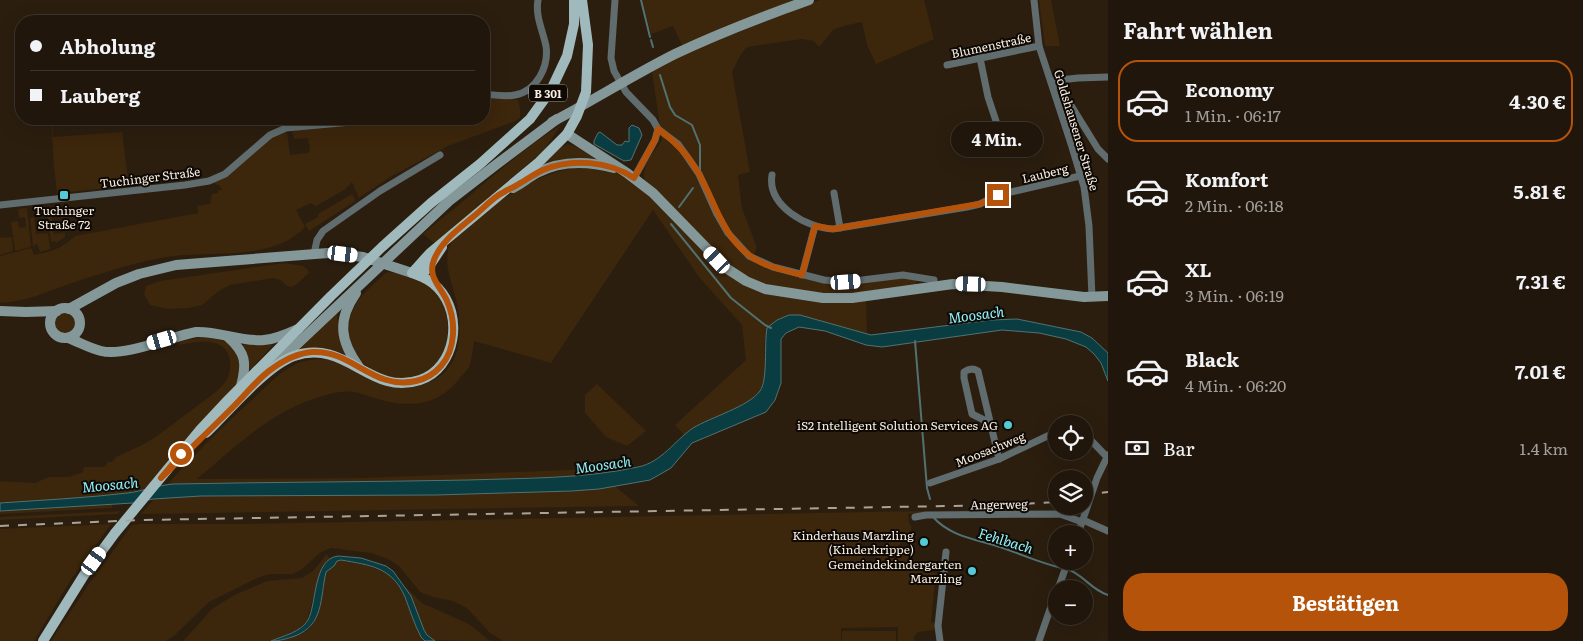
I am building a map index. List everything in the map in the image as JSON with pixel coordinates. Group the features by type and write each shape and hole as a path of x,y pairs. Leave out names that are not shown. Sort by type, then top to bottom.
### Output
{"main road":[{"name":"B 301","path":"43,641 84,575 115,533 200,430 241,386 382,247 431,203 520,129 542,104 560,72 570,43 574,24 574,0"},
{"name":"B 301","path":"416,274 424,258 539,162 567,134 577,116 586,92 588,45 582,0"},
{"path":"560,118 628,78 704,41 750,21 809,0"},
{"name":"B 301","path":"480,164 560,118"},
{"name":"B 301","path":"161,478 268,372 398,248 462,191 560,118"},
{"path":"567,134 631,176 660,199 717,260 746,282 755,286 777,292 823,298 859,298 951,284 1002,287 1065,295 1108,296"},
{"path":"503,192 544,170 571,163 601,165 631,176"},
{"name":"B 301","path":"416,274 433,260 446,241"},
{"name":"B 301","path":"69,309 139,274 176,265 314,254 355,256 416,274 436,286"},
{"name":"B 301","path":"268,372 289,358 315,352 333,354 381,379 404,383 424,378 441,366 450,348 452,321 447,301 433,279 433,260"},
{"name":"B 301","path":"359,367 346,346 343,326 348,306 361,283"},
{"name":"B 301","path":"79,324 88,305 100,293"},
{"path":"0,311 26,312 69,309 75,312 79,324 94,349"},
{"path":"57,311 52,316 50,323 54,333 68,338 75,335 79,324"},
{"path":"26,312 50,323"},
{"name":"B 301","path":"68,338 94,349 110,352 121,351 196,332 225,335 246,340 267,340 298,329"},
{"path":"225,335 238,346 242,353 245,363 241,386"}],"street":[{"path":"490,94 515,95 533,85 541,75 545,64 546,49 538,18 538,0"},
{"path":"615,0 612,58 614,71 623,88 653,120 658,129 678,144 693,165 728,233 749,256 772,267 824,280 846,282 903,275 934,280"},
{"name":"Goldshausener Straße","path":"1034,0 1039,46 1072,147 1085,194 1089,226 1092,297"},
{"name":"Blumenstraße","path":"947,65 1039,46"},
{"path":"980,58 988,97 1000,130 1004,131"},
{"path":"1051,81 1108,77"},
{"path":"1051,81 1059,86 1098,149 1108,160"},
{"name":"Tuchinger Straße","path":"0,205 209,181 224,174 262,141 286,128 319,125"},
{"path":"631,176 655,140 658,129"},
{"path":"314,254 317,240 323,231 380,191 440,154"},
{"name":"Lauberg","path":"772,175 773,188 780,203 795,216 815,226 828,228 840,228 980,204 998,195 1080,176"},
{"path":"834,193 840,228"},
{"path":"802,275 815,226"},
{"path":"990,423 972,414 964,378 964,372 966,371 973,369 978,371 999,458"},
{"name":"Moosachweg","path":"930,483 999,458 1048,436"},
{"path":"1081,525 1097,478 1108,456 1093,442"},
{"name":"Angerweg","path":"915,517 938,515 1060,514 1108,531"},
{"path":"940,641 938,626 946,552"},
{"path":"1039,641 1048,616"}],"shaded area":[{"path":"642,0 794,0 682,45 673,26 651,34"},
{"path":"820,0 924,0 934,39 876,64 867,45 862,22 833,30 820,46 814,41 802,39 747,47 741,54 732,72 750,172 738,175 742,208 757,248 751,260 788,275 817,281 857,284 893,279 915,279 917,285 859,296 778,290 733,272 645,180 646,165 662,140 652,72 676,57"},
{"path":"1039,0 1051,0 1060,46 1045,46"},
{"path":"490,97 518,100 520,108 520,118 513,122 448,146 390,177 359,198 352,182 344,190 316,206 311,203 296,210 305,227 292,238 276,245 258,250 182,255 153,259 103,273 26,299 0,303 0,256 31,248 34,255 41,254 61,247 75,236 198,213 197,206 210,204 212,194 222,190 220,186 213,183 273,136 287,132 290,155 308,153 310,150 308,138 294,139 292,131 315,127 353,125 490,125"},
{"path":"51,125 53,137 122,132 129,186 57,193"},
{"path":"561,125 544,150 437,242 433,242 423,234 513,159"},
{"path":"568,144 582,149 603,162 542,167 561,147"},
{"path":"580,167 616,173 633,181 744,282 866,301 867,334 800,315 787,316 778,320 769,329 766,336 765,380 762,388 739,407 684,435 675,425 746,360 742,325 699,277 653,210 551,363 474,341 472,357 468,368 451,388 434,399 414,404 403,404 381,400 357,392 346,392 330,394 311,400 275,417 259,428 197,479 364,478 594,469 639,506 141,514 224,426 275,378 294,365 309,360 330,360 405,387 424,384 444,373 456,355 460,333 457,302 447,265 448,250 452,242 482,214 521,188 549,175"},
{"path":"352,194 355,199 354,202 309,231 305,224"},
{"path":"27,208 31,247 15,251 11,222 18,221 19,228 26,227 25,217 19,218 18,209"},
{"path":"47,214 51,214 54,234 65,233 65,237 56,243 55,241 51,242"},
{"path":"34,217 36,234 48,233 50,249 40,252 37,244 33,246 30,218"},
{"path":"12,237 13,251 0,255 0,238"},
{"path":"284,263 303,266 309,273 292,287 274,278 230,285 220,290 202,305 189,308 167,309 150,305 144,294 146,286 160,281"},
{"path":"387,272 414,278 425,284 434,291 446,312 448,324 446,352 444,359 432,374 394,380 373,371 364,364 356,355 351,345 348,335 352,312 367,290"},
{"path":"61,311 69,311 76,318 76,326 69,333 61,333 54,326 54,318"},
{"path":"337,312 341,344 345,354 321,349 297,350"},
{"path":"202,337 223,341 235,351 242,365 237,384 173,455 147,488 128,493 0,503 0,481 35,483 49,477 69,477 83,472 84,467 104,467 116,457 154,438 216,391 223,385 229,374 229,355 223,347 211,342 178,345 179,342"},
{"path":"244,344 273,345 251,369 248,368"},
{"path":"597,384 646,431 627,446 606,437 585,413 585,395"},
{"path":"112,504 112,508 0,514 0,511"},
{"path":"120,511 118,514 0,520 0,517"},
{"path":"924,511 925,513 908,514 909,523 912,528 897,548 936,573 931,622 935,623 934,630 918,632 913,638 915,641 898,641 898,627 841,628 841,641 503,641 490,633 467,608 453,601 420,592 399,566 388,559 371,553 331,548 321,552 301,570 292,574 270,574 257,578 209,602 174,636 166,641 51,641 91,581 132,525","holes":["887,532 892,539 864,572 860,534"]},
{"path":"111,524 70,581 34,641 0,641 0,529"},
{"path":"327,554 330,560 321,569 307,621 297,630 271,641 183,641 212,609 234,595 267,581 302,578 313,571"},
{"path":"337,560 363,564 390,574 404,595 417,630 426,641 281,641 301,634 312,626 321,604 326,572 334,566"},
{"path":"401,583 422,603 469,624 490,641 432,640 424,630 411,596"},
{"path":"842,631 896,631 896,641 842,641"}],"water":[{"path":"632,125 639,128 642,135 631,160 624,161 594,144 600,132 617,145 622,145 625,141 629,142 629,128"},
{"path":"789,315 800,315 871,335 991,320 1017,319 1081,332 1092,338 1108,353 1108,381 1101,363 1086,347 1066,339 1039,333 1002,330 882,347 866,345 825,331 799,327 786,333 781,339 781,383 775,400 766,412 692,443 671,468 650,480 599,489 572,491 436,495 201,496 153,499 133,503 0,511 0,503 128,493 174,484 532,478 596,474 638,467 654,461 693,428 738,407 760,391 764,379 767,328 777,320"},
{"path":"338,556 361,558 386,566 393,571 411,596 427,635 435,641 425,641 421,637 405,597 394,579 387,573 371,566 341,560 337,561 326,572 319,610 311,625 295,636 271,641 301,628 305,624 311,612 320,573 330,559"}],"waterway":[{"path":"641,0 650,37"},
{"path":"651,40 653,47"},
{"path":"660,75 670,107 675,115 692,125 700,145 700,171"},
{"path":"679,207 693,188"},
{"path":"671,224 731,298 771,328"},
{"name":"Fehlbach","path":"915,341 927,488 930,499"},
{"name":"Fehlbach","path":"933,517 940,524 956,533 1048,564"},
{"name":"Fehlbach","path":"1070,570 1078,574 1097,590 1108,595"}],"railway":[{"path":"1093,494 1108,492"},
{"path":"0,526 141,520 1007,505 1048,502"}],"place":[{"name":"Tuchinger Straße 72","path":"64,195"},
{"name":"iS2 Intelligent Solution Services AG","path":"1008,425"},
{"name":"Kinderhaus Marzling (Kinderkrippe)","path":"924,542"},
{"name":"Gemeindekindergarten Marzling","path":"972,571"}],"route":[{"path":"181,454 161,478 268,372 296,355 315,352 333,354 374,376 387,381 404,383 418,380 436,371 446,360 453,333 451,313 444,295 436,286 433,273 433,260 446,241 503,192 551,167 571,163 593,164 607,166 627,173 634,178 655,140 658,129 678,144 693,165 717,214 728,233 741,248 749,256 772,267 802,275 815,226 833,229 980,204 998,195"}],"water label":[{"name":"Moosach","path":"976,314"},
{"name":"Moosach","path":"603,464"},
{"name":"Moosach","path":"110,484"}]}
